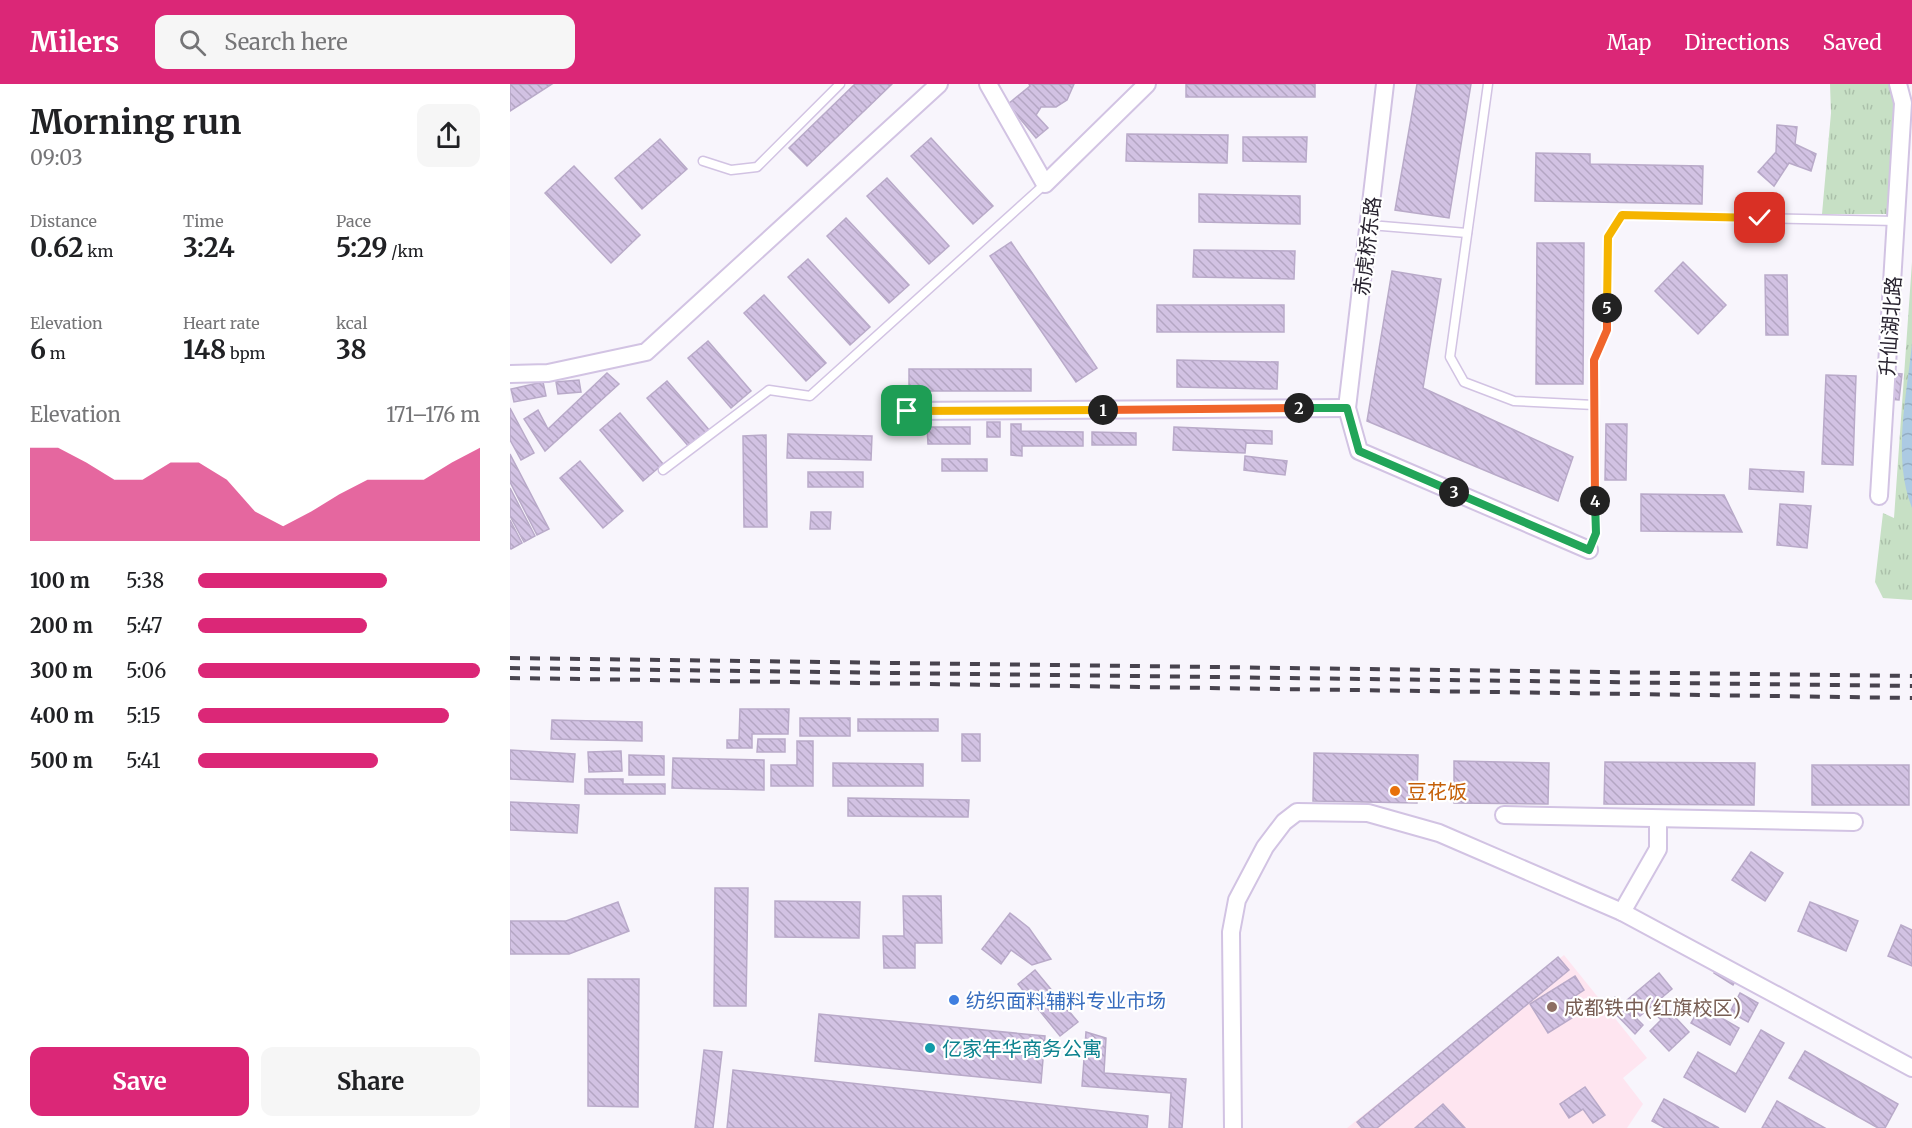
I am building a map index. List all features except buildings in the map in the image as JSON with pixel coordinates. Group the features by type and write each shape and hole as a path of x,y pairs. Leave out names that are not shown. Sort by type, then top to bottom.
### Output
{"street":[{"path":"510,374 548,373 646,352 939,84"},
{"path":"988,84 1046,184 1147,84"},
{"name":"赤虎桥东路","path":"1347,408 1385,84"},
{"name":"升仙湖北路","path":"1879,496 1903,104 1898,84"},
{"path":"907,411 1347,408 1359,451 1589,550"},
{"path":"1233,1128 1231,932 1237,900 1265,847 1284,822 1297,812 1368,813 1439,833 1623,912 1912,1068"},
{"path":"1504,815 1854,822"},
{"path":"1623,912 1658,849 1658,819"}],"lane":[{"path":"703,161 731,170 757,167 840,84"},
{"path":"1488,84 1450,357 1464,382 1514,401 1594,405"},
{"path":"663,470 769,390 810,396 1046,184"},
{"path":"1589,550 1596,533 1594,360 1607,330 1608,237 1622,215 1897,221"},
{"path":"1370,225 1467,232"}],"shaded area":[{"name":"成都铁中(红旗校区)","path":"1564,955 1647,1058 1623,1078 1643,1104 1627,1128 1347,1128"}],"green space":[{"path":"1830,84 1890,84 1894,107 1890,214 1822,214 1831,113"},
{"path":"1912,262 1912,600 1883,598 1875,582 1883,513 1894,518"}],"water":[{"path":"1912,343 1912,508 1906,488 1902,447"}],"railway":[{"path":"510,658 1912,676"},
{"path":"510,668 1912,686"},
{"path":"510,678 1912,698"}],"place":[{"name":"豆花饭","path":"1395,791"},
{"name":"纺织面料辅料专业市场","path":"954,1000"},
{"name":"成都铁中(红旗校区)","path":"1552,1007"},
{"name":"亿家年华商务公寓","path":"930,1048"}],"route":[{"path":"907,411 1347,408 1359,451 1589,550 1596,533 1594,360 1607,330 1608,237 1622,215 1760,218"}]}
